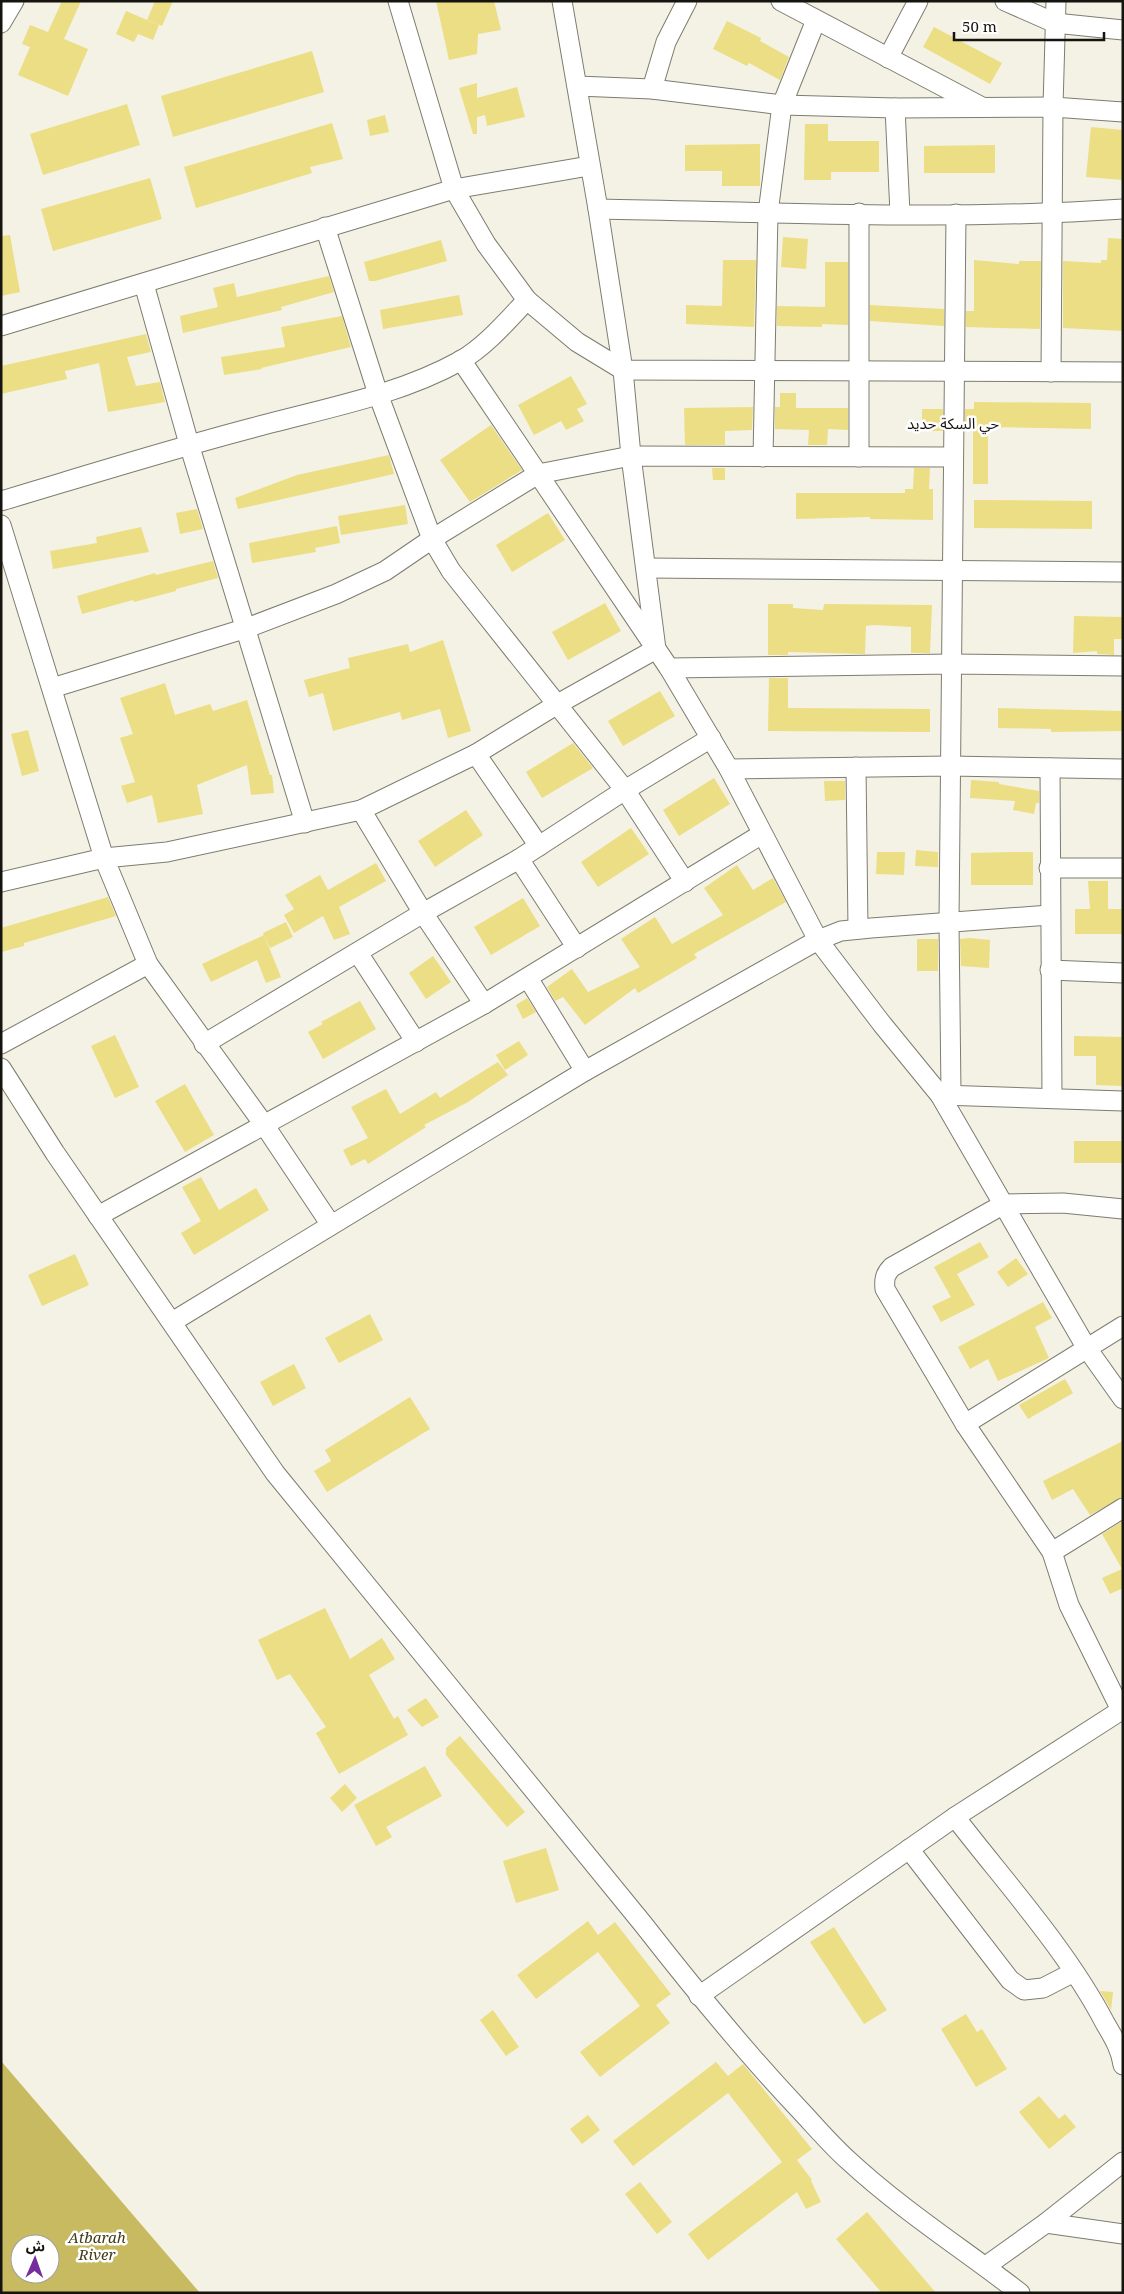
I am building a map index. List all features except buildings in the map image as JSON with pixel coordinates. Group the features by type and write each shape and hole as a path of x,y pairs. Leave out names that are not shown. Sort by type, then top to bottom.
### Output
{"street":[{"path":"1,23 14,1"},
{"path":"398,1 454,189 486,244 527,300 577,342 622,370 953,373 1123,372"},
{"path":"562,1 598,210 622,370 656,649"},
{"path":"652,89 666,42 687,1"},
{"path":"781,1 981,106"},
{"path":"888,58 918,1"},
{"path":"1005,1 1055,23 1123,30"},
{"path":"1051,372 1052,107 1056,1"},
{"path":"763,457 768,213 782,105 816,20"},
{"path":"577,86 652,89 782,105 895,108 1052,107 1123,112"},
{"path":"895,108 900,213"},
{"path":"1,326 454,189 589,166"},
{"path":"598,210 768,213 1052,214 1123,209"},
{"path":"858,457 859,213"},
{"path":"946,1094 956,214"},
{"path":"325,227 378,394 432,539 451,571 625,790 685,882"},
{"path":"144,284 189,444 306,823"},
{"path":"1,501 189,444 378,394 420,379 461,360 496,333 527,300"},
{"path":"461,360 669,668 729,769 818,940 882,1024 946,1094 1004,1204 1086,1348 1123,1399"},
{"path":"52,688 246,628 336,594 386,571 432,539 538,474 631,456 953,457"},
{"path":"1,525 104,858 148,964 265,1126 331,1225"},
{"path":"646,568 1123,572"},
{"path":"1,882 104,858 167,852 361,810 476,754 556,705 656,649"},
{"path":"669,668 951,664 1123,666"},
{"path":"204,1044 358,953 423,912 539,846 625,790 711,738"},
{"path":"476,754 539,846"},
{"path":"729,769 950,766 1123,769"},
{"path":"856,767 858,929"},
{"path":"1050,768 1052,1098"},
{"path":"361,810 423,912 484,1004"},
{"path":"98,1216 265,1126 484,1004 762,834"},
{"path":"519,858 577,948"},
{"path":"1050,868 1123,868"},
{"path":"172,1322 585,1071 818,940 841,931 858,929 1050,915"},
{"path":"358,953 416,1042"},
{"path":"1,1044 148,964"},
{"path":"1050,970 1123,972"},
{"path":"528,978 585,1071"},
{"path":"1,1068 98,1216 276,1473 643,1924 699,1996 757,2064 847,2160 930,2228 986,2266 1020,2293"},
{"path":"946,1094 1123,1101"},
{"path":"699,1996 955,1817 1122,1710 1075,1619 1052,1552 965,1424 885,1289 884,1281 886,1273 892,1267 1004,1204 1063,1203 1123,1209"},
{"path":"965,1424 1123,1326"},
{"path":"1052,1552 1123,1508"},
{"path":"955,1817 1074,1972 1098,2008 1122,2057"},
{"path":"909,1849 1010,1980 1024,1990 1043,1988 1074,1972"},
{"path":"986,2266 1046,2223 1123,2162"},
{"path":"1046,2223 1123,2234"}],"water":[{"name":"Atbarah River","path":"1,2061 200,2293 1,2293"}],"district":[{"name":"حي السكة حديد","path":"953,423"}]}
